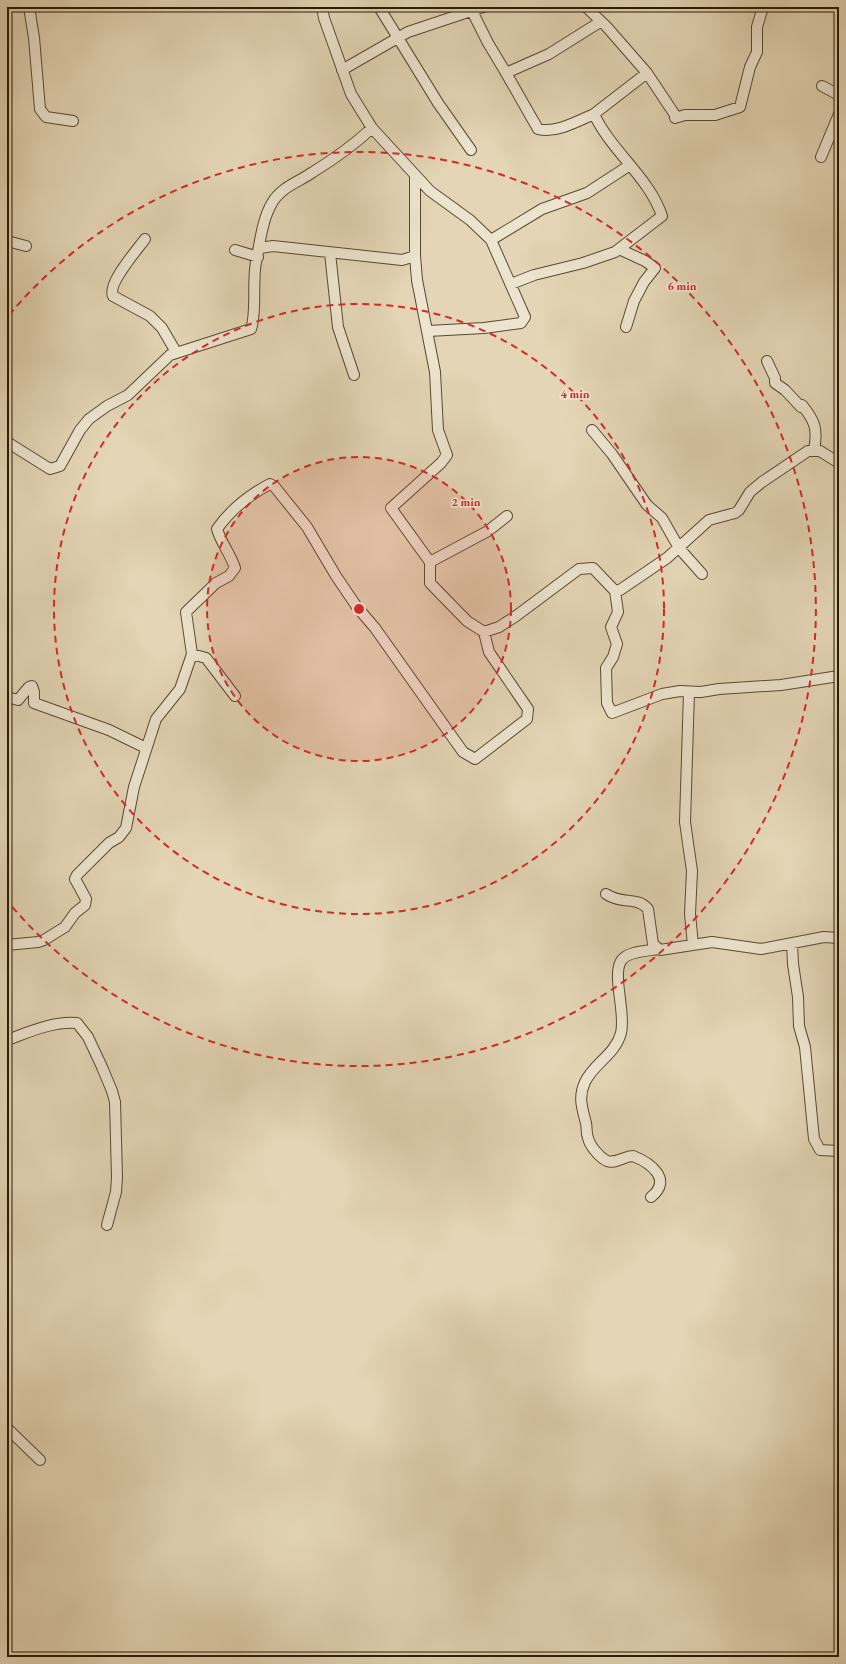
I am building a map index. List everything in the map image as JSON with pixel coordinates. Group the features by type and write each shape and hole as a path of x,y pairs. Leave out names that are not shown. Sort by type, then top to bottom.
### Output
{"street":[{"path":"29,7 34,38 40,109 46,117 73,121"},
{"path":"322,7 324,18 350,94 372,128 430,191 470,220 492,240 525,317 521,323 484,328 428,331"},
{"path":"379,7 438,103 471,150"},
{"path":"586,7 647,73 675,115 675,118 685,115 715,115 738,108 741,105 750,67 757,52 757,27 763,7"},
{"path":"342,70 408,32 478,9 488,43 538,129 544,131 553,129 594,114 647,73"},
{"path":"506,73 549,54 600,22"},
{"path":"822,86 839,96"},
{"path":"511,284 534,275 583,263 620,250 662,216 659,206 599,126 594,114"},
{"path":"821,157 839,114"},
{"path":"7,442 50,468 56,468 60,466 88,418 128,395 170,355 251,329 253,323 253,290 259,253 265,222 272,202 294,183 308,176 351,148 372,128"},
{"path":"492,240 542,209 587,193 630,166"},
{"path":"7,945 44,940 65,927 75,913 85,905 86,899 75,879 76,875 109,844 119,837 126,828 132,794 156,720 180,689 192,654 186,612 216,583 229,576 235,568 231,555 220,540 217,529 225,517 244,500 270,484 274,486 307,527 349,595 375,628 463,752 475,759 527,719 528,709 489,652 484,632 467,621 430,583 430,562 391,508 441,463 447,455 438,430 435,372 428,331 419,296 415,256 415,175"},
{"path":"145,239 117,278 112,289 112,293 114,296 150,316 162,328 176,352"},
{"path":"7,241 26,246"},
{"path":"235,250 259,253 273,246 402,260 415,256"},
{"path":"620,250 655,268 644,282 634,301 626,327"},
{"path":"330,253 338,327 354,375"},
{"path":"767,361 775,378 775,383 785,390 801,407 802,405 811,416 816,428 814,450"},
{"path":"592,430 612,454 647,505 662,518 678,548 702,574"},
{"path":"615,591 620,590 634,581 678,548 709,520 735,513 740,510 750,492 762,482 808,451 814,450 826,453 839,463"},
{"path":"430,562 488,531 507,516"},
{"path":"484,632 499,627 516,616 579,569 593,568 615,591 618,612 611,626 617,644 613,658 606,668 609,709 612,713 662,694 680,691 689,692 797,683 826,676 839,676"},
{"path":"192,654 206,658 235,696"},
{"path":"18,700 29,687 32,686 34,703"},
{"path":"689,692 685,822 692,871 690,914 693,945"},
{"path":"7,697 34,703 109,730 146,748"},
{"path":"606,894 613,899 638,901 645,904 648,909 653,944 658,949"},
{"path":"651,1197 656,1193 660,1183 658,1173 644,1161 633,1156 613,1162 602,1157 591,1146 587,1137 586,1125 580,1103 587,1079 614,1048 621,1033 622,1010 618,975 621,961 628,955 658,949 712,942 761,949 824,937 839,938"},
{"path":"792,943 793,964 798,997 799,1026 805,1047 814,1139 820,1150 839,1151"},
{"path":"7,1040 68,1022 77,1023 88,1037 108,1078 114,1102 117,1178 116,1192 107,1225"},
{"path":"7,1428 40,1460"}]}
